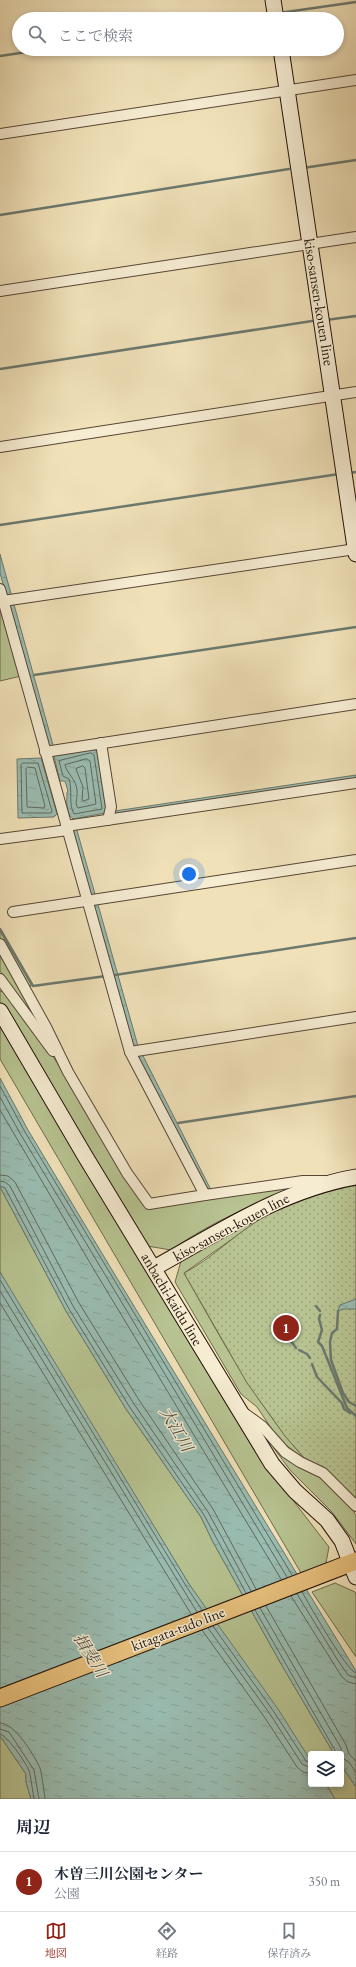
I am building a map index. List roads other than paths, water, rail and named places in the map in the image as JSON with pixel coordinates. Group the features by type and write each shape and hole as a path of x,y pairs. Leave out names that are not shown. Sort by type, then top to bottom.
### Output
{"main road":[{"path":"273,0 275,12"},
{"name":"kiso-sansen-kouen line","path":"282,56 356,550"},
{"name":"anbachi-kaidu line","path":"0,1011 85,1156 272,1464 295,1491 327,1520 342,1541 354,1567"},
{"name":"kiso-sansen-kouen line","path":"154,1268 258,1210 303,1190 334,1181 356,1177"},
{"name":"kitagata-tado line","path":"0,1698 314,1577 354,1567"}],"street":[{"path":"0,134 356,80"},
{"path":"0,291 356,237"},
{"path":"0,447 356,392"},
{"path":"8,600 356,550"},
{"path":"0,589 8,600 50,751 67,828 91,900 135,1051 205,1195"},
{"path":"50,751 356,704"},
{"path":"101,743 109,814"},
{"path":"0,839 67,828 109,814 356,783"},
{"path":"12,912 356,860"},
{"path":"0,944 46,1027 68,1072 127,1173 149,1204 303,1181 334,1181"},
{"path":"0,979 68,1072"},
{"path":"135,1051 356,1017"},
{"path":"237,1408 262,1426 285,1452 300,1462 323,1473 356,1506"}],"water":[{"path":"0,554 53,745 59,755 93,749 97,751 106,809 115,811 356,775 356,781 116,816 105,813 73,819 70,816 67,806 68,791 65,781 60,781 54,756 48,745 0,573"},
{"path":"41,758 57,814 54,817 18,818 17,759"},
{"path":"76,827 138,1046 211,1190 206,1190 136,1055 72,829"},
{"name":"大江川","path":"0,1078 28,1130 109,1265 356,1671 356,1787 344,1769 344,1751 332,1751 280,1662 213,1542 201,1517 126,1409 66,1311 0,1187"},
{"name":"揖斐川","path":"0,1272 189,1584 278,1709 308,1756 308,1787 328,1787 335,1799 31,1799 26,1782 26,1774 0,1736"},
{"path":"356,1299 356,1309 343,1309 338,1311 340,1305"}],"waterway":[{"path":"286,12 356,2"},
{"path":"0,56 12,54"},
{"path":"303,168 356,160"},
{"path":"0,215 289,169"},
{"path":"326,320 356,316"},
{"path":"0,369 312,321"},
{"path":"349,473 356,472"},
{"path":"0,525 339,474"},
{"path":"34,675 356,627"},
{"path":"0,929 33,986 106,976"},
{"path":"115,975 356,938"},
{"path":"178,1123 356,1096"},
{"path":"316,1306 320,1311"},
{"path":"338,1311 337,1329 332,1333 330,1342 331,1360 343,1393 349,1402 356,1406"},
{"path":"320,1315 319,1319 322,1330 318,1342 322,1346 347,1408 356,1416"},
{"path":"285,1333 296,1348"},
{"path":"299,1350 307,1354 310,1358"},
{"path":"312,1364 317,1377 342,1403 344,1409 350,1413"}],"place":[{"name":"木曽三川公園センター","path":"286,1328"}]}
